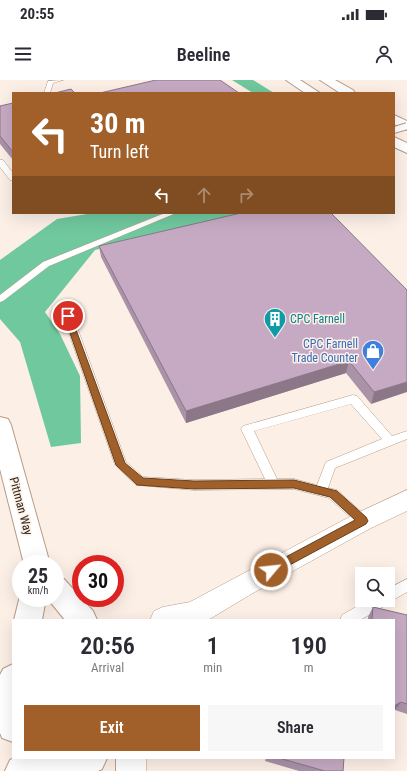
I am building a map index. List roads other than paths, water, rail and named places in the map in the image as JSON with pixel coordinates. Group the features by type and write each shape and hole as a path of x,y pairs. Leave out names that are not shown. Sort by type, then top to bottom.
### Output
{"main road":[{"path":"292,80 312,92"},
{"path":"326,80 347,92"},
{"path":"395,120 407,126"},
{"path":"395,142 407,149"},
{"name":"Pittman Way","path":"0,425 35,555"},
{"path":"64,598 82,619"},
{"path":"28,619 30,607"},
{"path":"0,696 12,679"},
{"path":"12,682 8,699 10,722 12,725"},
{"path":"21,771 67,763"}],"street":[{"path":"173,619 192,617 244,585 363,521 407,500"},
{"path":"131,759 131,771"}],"lane":[{"path":"47,92 50,82 60,80"},
{"path":"395,130 407,126"},
{"path":"0,162 12,177"},
{"path":"0,299 46,264 170,214"},
{"path":"68,316 121,465 140,482 194,485 294,484 333,494 363,521"},
{"path":"273,484 247,429 354,399 390,441"},
{"path":"321,491 330,465 407,435"},
{"path":"395,592 407,585"},
{"path":"349,619 370,607"}],"place":[{"name":"CPC Farnell","path":"275,338"},
{"name":"CPC Farnell Trade Counter","path":"373,370"}]}
